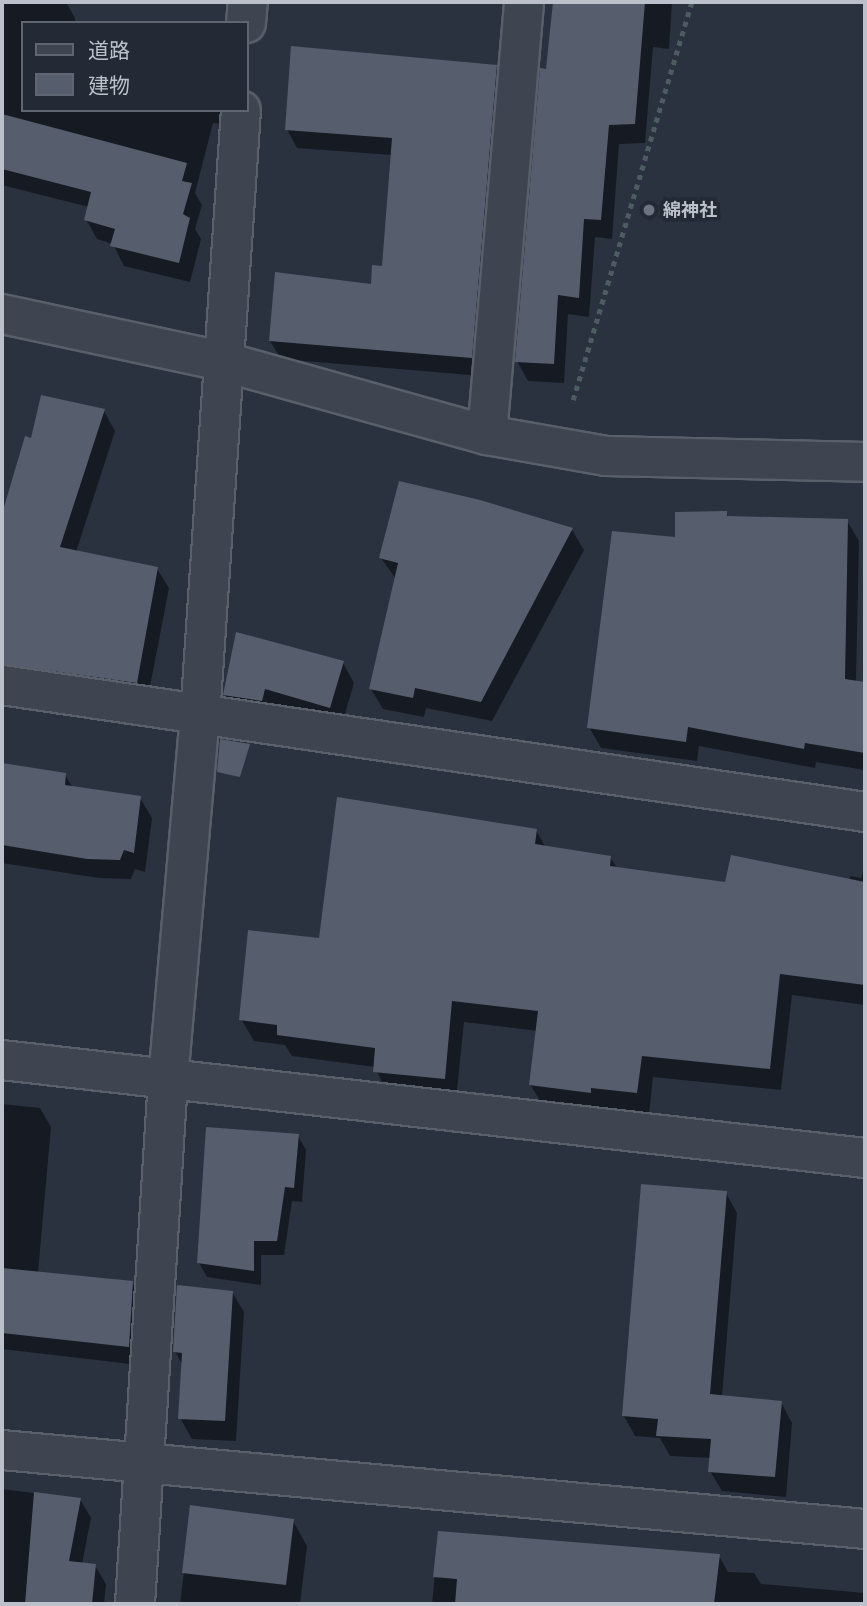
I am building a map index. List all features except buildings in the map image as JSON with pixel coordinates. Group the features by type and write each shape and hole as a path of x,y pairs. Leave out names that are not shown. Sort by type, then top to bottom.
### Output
{"street":[{"path":"246,21 248,2"},
{"path":"487,435 524,2"},
{"path":"135,1604 146,1464 168,1080 200,717 241,112"},
{"path":"2,314 225,362 487,435 558,448 606,456 865,462"},
{"path":"2,685 200,717 865,812"},
{"path":"2,1060 865,1158"},
{"path":"2,1450 865,1529"}],"path":[{"path":"558,448 692,2"}],"place":[{"name":"綿神社","path":"649,210"}]}
